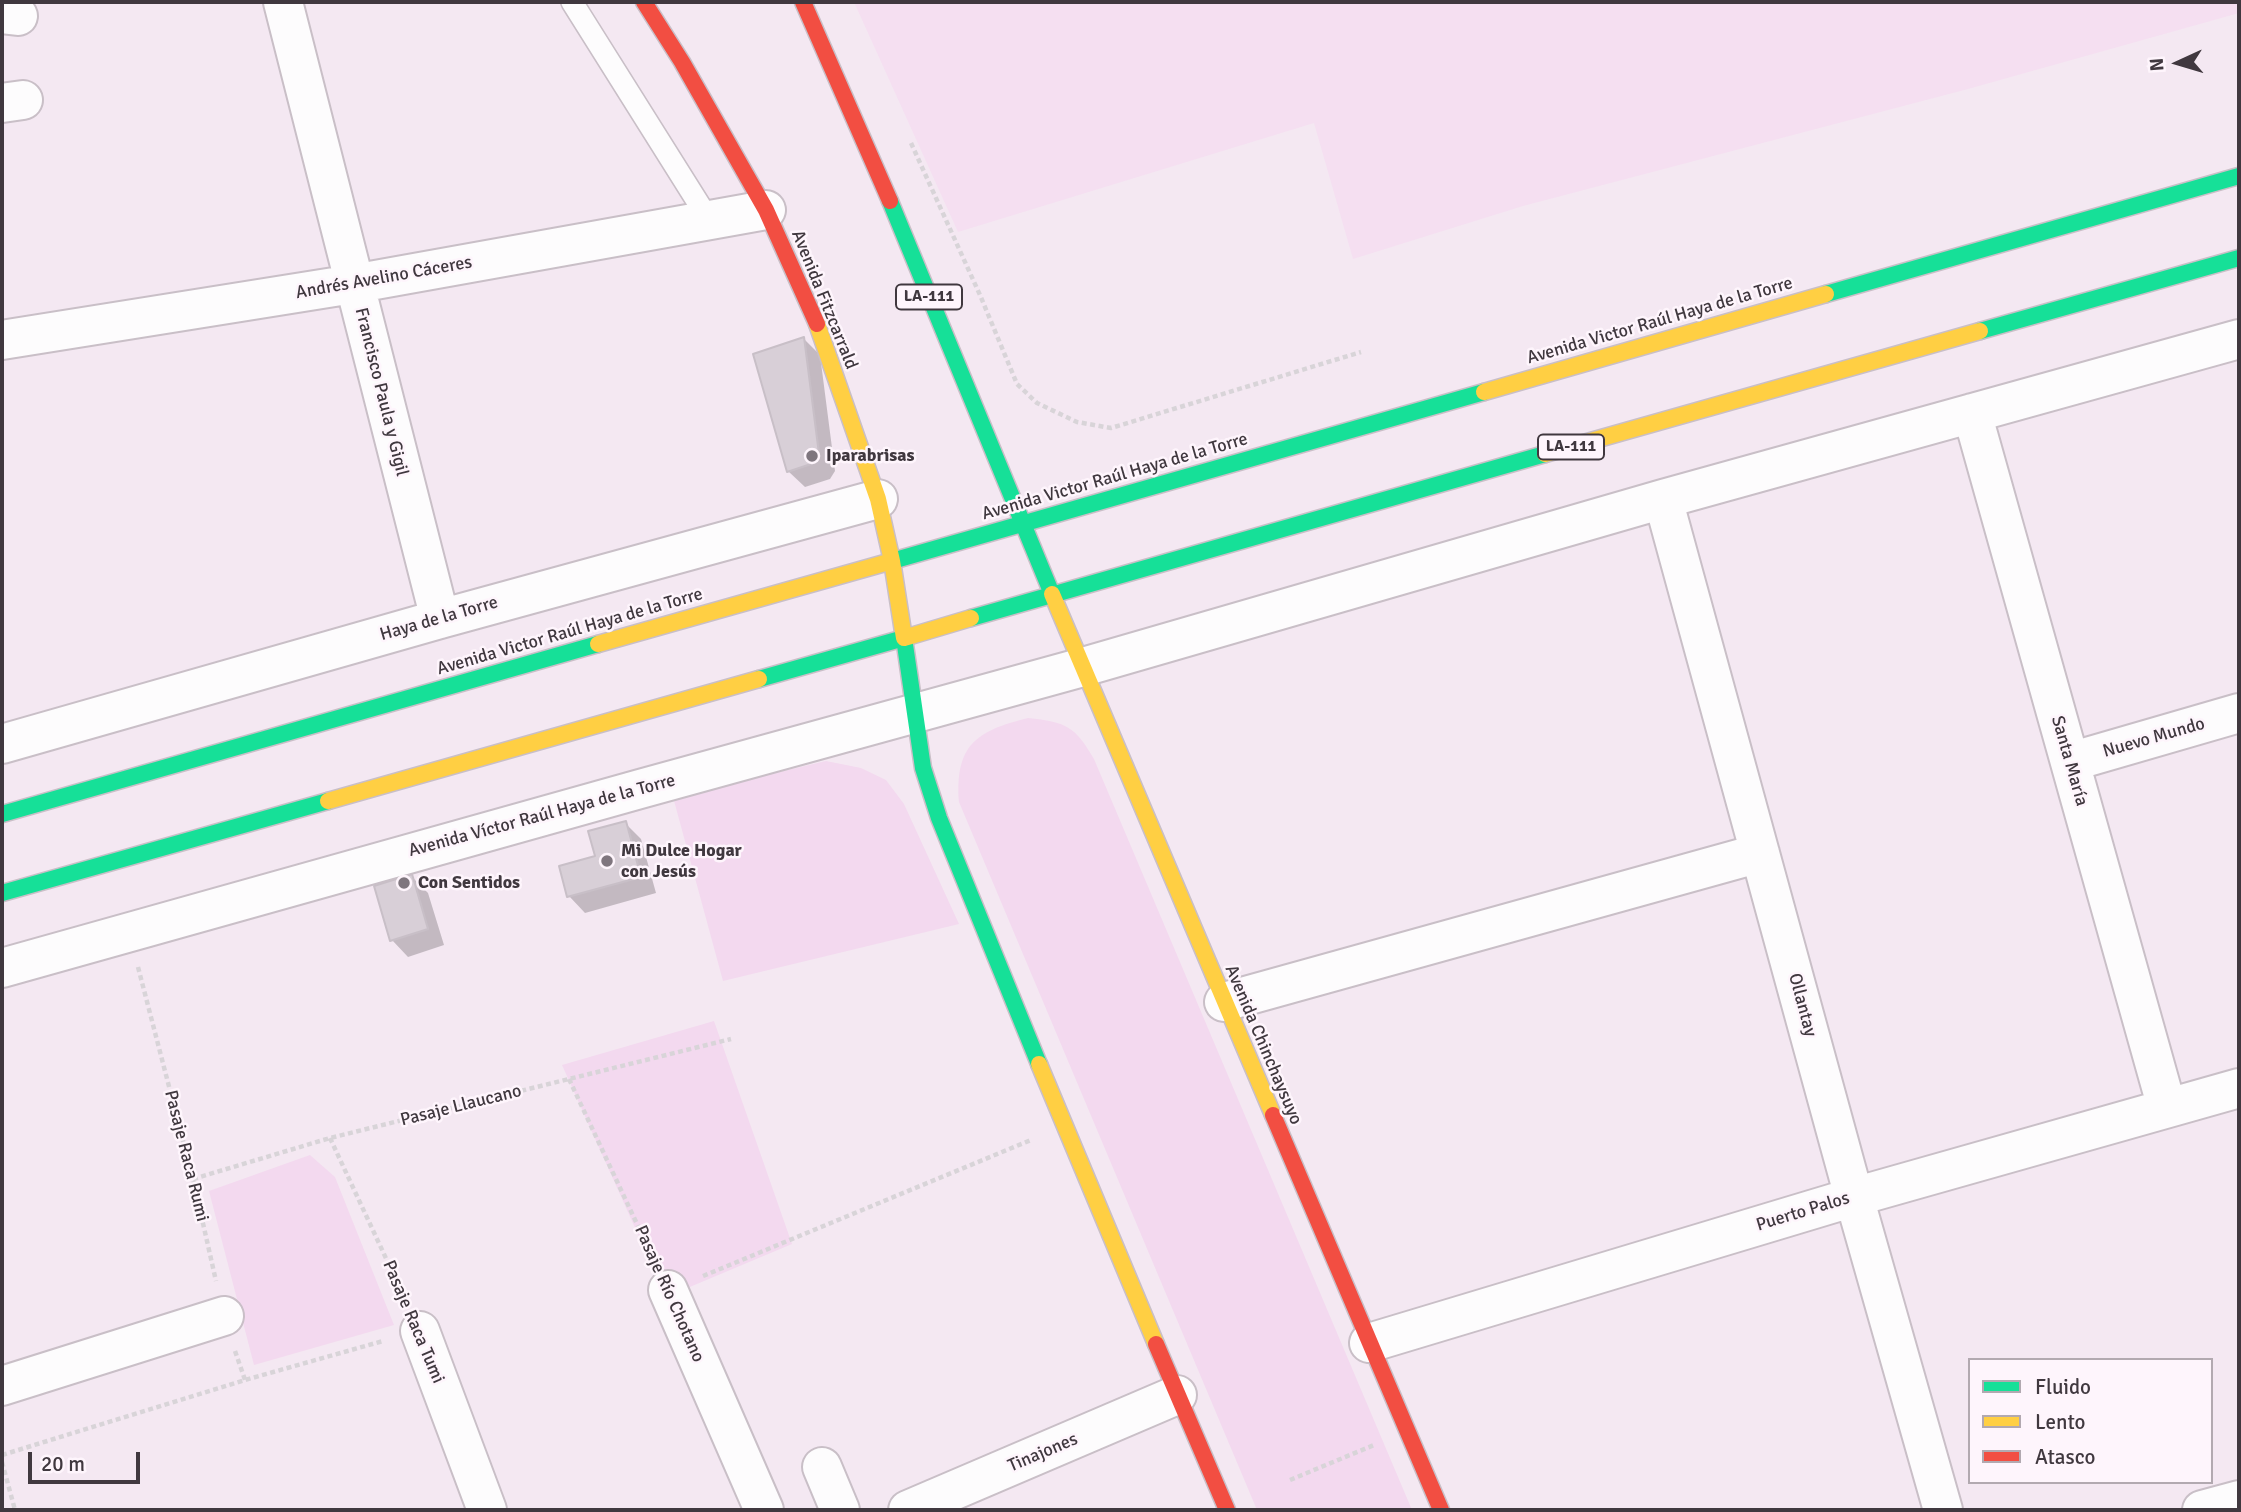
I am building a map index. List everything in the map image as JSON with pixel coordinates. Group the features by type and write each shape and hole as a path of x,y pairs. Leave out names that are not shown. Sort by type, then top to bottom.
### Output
{"main road":[{"name":"Avenida Fitzcarrald","path":"644,2 682,62 766,210 815,318 878,499 892,561 904,638"},
{"name":"LA-111","path":"803,2 876,167 1052,594"},
{"name":"Avenida Victor Raúl Haya de la Torre","path":"2,814 2239,176"},
{"name":"LA-111","path":"904,638 2239,258"},
{"name":"Avenida Chinchaysuyo","path":"1052,594 1441,1510"},
{"path":"2,893 904,638 923,768 939,818 1064,1126 1227,1510"}],"street":[{"name":"Francisco Paula y Gigil","path":"283,2 440,619"},
{"name":"Andrés Avelino Cáceres","path":"2,340 353,284 766,210"},
{"name":"Avenida Víctor Raúl Haya de la Torre","path":"2,968 914,715 1663,499 2239,339"},
{"name":"Santa María","path":"1972,413 2167,1108"},
{"name":"Haya de la Torre","path":"2,744 440,619 878,499"},
{"name":"Ollantay","path":"1663,499 1854,1197 1943,1510"},
{"name":"Nuevo Mundo","path":"2070,762 2239,713"},
{"path":"1224,1002 1760,853"},
{"name":"Puerto Palos","path":"1369,1343 1854,1197 2239,1088"},
{"name":"Pasaje Río Chotano","path":"668,1290 764,1510"},
{"path":"2,1386 224,1316"},
{"name":"Pasaje Raca Tumi","path":"420,1331 487,1510"},
{"name":"Tinajones","path":"908,1510 1177,1395"},
{"path":"822,1467 840,1510"},
{"path":"2202,1510 2239,1500"}],"lane":[{"path":"572,2 709,220"}],"path":[{"path":"908,136 1017,384 1037,403 1077,422 1111,428 1361,352"},
{"name":"Pasaje Raca Rumi","path":"129,931 193,1179 224,1316 245,1380"},
{"name":"Pasaje Llaucano","path":"193,1179 330,1138 731,1039"},
{"name":"Pasaje Río Chotano","path":"569,1079 668,1290"},
{"path":"668,1290 1064,1126"},
{"name":"Pasaje Raca Tumi","path":"330,1138 420,1331"},
{"path":"2,1455 245,1380 420,1331"},
{"path":"1290,1480 1407,1431"},
{"path":"2,1462 15,1510"}],"shaded area":[{"path":"854,2 2239,2 2239,13 1968,89 1523,206 1353,259 1314,123 958,232"},
{"path":"1028,718 1052,721 1068,728 1081,739 1094,759 1412,1510 1257,1510 959,802 961,767 972,744 982,735"},
{"path":"826,761 861,768 886,780 904,804 959,924 723,981 673,797"},
{"path":"714,1021 792,1244 666,1297 562,1065"},
{"path":"310,1155 335,1177 394,1325 254,1365 209,1191"}],"building":[{"path":"804,337 819,454 814,463 787,472 753,354"},
{"name":"Mi Dulce Hogar con Jesús","path":"626,821 641,877 567,897 559,866 595,856 588,831"},
{"path":"412,874 428,929 390,941 374,886"}],"traffic: fast":[{"path":"1826,294 2239,176"},
{"path":"890,201 1052,594"},
{"path":"1980,331 2239,258"},
{"path":"892,561 1484,392"},
{"path":"971,618 1545,454"},
{"path":"904,638 923,768 939,818 1039,1064"},
{"path":"759,679 904,638"},
{"path":"2,814 598,644"},
{"path":"2,893 328,801"}],"traffic: slow":[{"path":"1484,392 1826,294"},
{"path":"817,324 878,499 892,561 904,638 971,618"},
{"path":"1545,454 1980,331"},
{"path":"598,644 892,561"},
{"path":"1052,594 1273,1115"},
{"path":"328,801 759,679"},
{"path":"1039,1064 1156,1344"}],"traffic: jam":[{"path":"644,2 682,62 766,210 817,324"},
{"path":"803,2 890,201"},
{"path":"1273,1115 1441,1510"},
{"path":"1156,1344 1227,1510"}],"place":[{"name":"Iparabrisas","path":"812,456"},
{"name":"Mi Dulce Hogar con Jesús","path":"607,861"},
{"name":"Con Sentidos","path":"404,883"}]}
